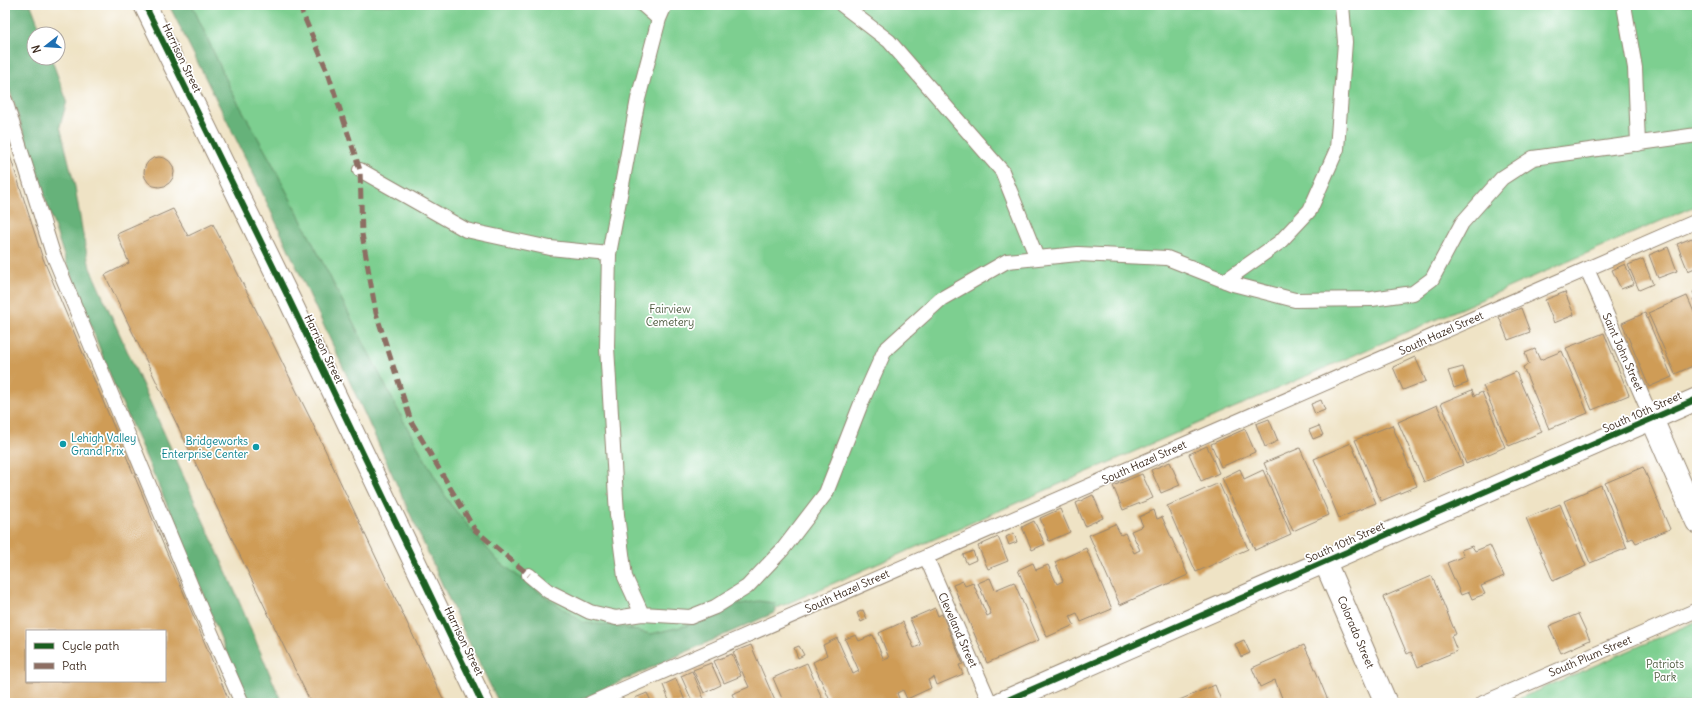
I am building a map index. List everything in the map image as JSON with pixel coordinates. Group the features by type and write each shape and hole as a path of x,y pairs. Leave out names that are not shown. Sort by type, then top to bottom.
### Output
{"street":[{"name":"Harrison Street","path":"145,5 294,308 482,703"},
{"name":"South 10th Street","path":"1001,703 1697,399"},
{"name":"Saint John Street","path":"1652,419 1697,522"},
{"name":"Colorado Street","path":"1325,562 1386,703"}],"lane":[{"path":"643,5 659,19"},
{"path":"642,614 625,577 617,515 607,347 609,254 638,99 659,19 666,5"},
{"path":"842,5 890,41 1002,171 1037,258"},
{"path":"1225,281 1280,242 1310,210 1337,149 1346,42 1342,5"},
{"path":"1624,5 1635,68 1638,144"},
{"path":"5,100 53,254 201,610 242,703"},
{"path":"529,575 548,590 590,612 616,618 642,614 690,617 715,607 747,587 783,549 826,493 862,401 885,350 941,299 1007,262 1078,254 1167,258 1225,281 1296,300 1372,299 1413,293 1432,279 1462,224 1502,178 1533,158 1697,135"},
{"path":"360,170 466,230 550,248 609,254"},
{"name":"South Hazel Street","path":"591,703 1697,221"},
{"name":"Saint John Street","path":"1587,269 1652,419"},
{"name":"Cleveland Street","path":"926,557 990,703"},
{"name":"South Plum Street","path":"1483,703 1697,610"}],"green space":[{"path":"5,5 31,5 39,26 26,26 26,66 54,66 67,101 60,126 75,187 90,268 230,580 282,703 247,703 165,500 114,385 66,262 5,76"},
{"path":"169,5 192,5 232,92 272,163 403,420 450,504 497,560 543,595 584,623 611,625 651,634 693,624 734,605 759,601 775,603 776,612 574,703 499,703 462,628 256,179"},
{"name":"Fairview Cemetery","path":"178,5 1697,5 1697,205 560,703 511,703"},
{"name":"Patriots Park","path":"1697,621 1697,703 1509,703"}],"building":[{"name":"Lehigh Valley Grand Prix","path":"5,140 42,256 230,703 5,703"},
{"path":"159,157 170,161 174,172 170,183 159,187 148,183 144,172 148,161"},
{"name":"Bridgeworks Enterprise Center","path":"173,209 188,236 213,224 310,418 445,703 311,703 105,275 129,263 117,234"},
{"path":"1697,237 1697,247 1693,239"},
{"path":"1692,238 1697,249 1697,267 1688,271 1677,244"},
{"path":"1668,247 1677,271 1658,278 1649,255"},
{"path":"1643,259 1653,284 1639,290 1628,265"},
{"path":"1625,264 1634,284 1621,289 1612,270"},
{"path":"1697,290 1697,308 1693,299 1696,298 1693,292"},
{"path":"1565,292 1574,315 1554,323 1545,300"},
{"path":"1687,296 1697,319 1697,364 1675,374 1648,313"},
{"path":"1521,308 1530,332 1508,340 1499,317"},
{"path":"1645,313 1672,377 1649,387 1622,323"},
{"path":"1604,333 1629,395 1592,410 1566,348"},
{"path":"1535,349 1540,360 1562,351 1588,413 1549,429 1523,367 1529,364 1525,353"},
{"path":"1415,357 1426,381 1403,390 1393,367"},
{"path":"1463,367 1468,383 1454,388 1448,371"},
{"path":"1516,372 1542,432 1509,446 1483,386"},
{"path":"1472,390 1474,396 1482,392 1505,447 1466,464 1441,403"},
{"path":"1321,400 1325,410 1315,414 1311,404"},
{"path":"1437,405 1463,465 1424,482 1398,422"},
{"path":"1269,419 1278,441 1265,447 1256,424"},
{"path":"1392,425 1417,486 1381,501 1355,440"},
{"path":"1319,426 1323,435 1313,439 1309,430"},
{"path":"1245,429 1255,452 1221,467 1211,444"},
{"path":"1351,443 1376,503 1339,518 1314,459"},
{"path":"1207,446 1219,473 1201,481 1189,454"},
{"path":"1300,448 1329,515 1293,531 1264,463"},
{"path":"1170,462 1180,485 1161,493 1151,470"},
{"path":"1643,467 1670,529 1636,543 1633,538 1628,540 1605,483"},
{"path":"1240,469 1244,479 1263,470 1291,534 1255,550 1222,478"},
{"path":"1142,474 1153,498 1123,510 1113,486"},
{"path":"1219,483 1248,549 1196,572 1167,506"},
{"path":"1601,485 1627,548 1590,563 1564,501"},
{"path":"1093,495 1103,518 1085,526 1076,503"},
{"path":"1560,504 1586,566 1553,581 1526,518"},
{"path":"1060,509 1070,532 1049,541 1040,518"},
{"path":"1154,510 1157,519 1162,517 1188,575 1120,605 1089,535 1115,524 1121,535 1125,533 1134,553 1140,550 1131,531 1143,526 1139,517"},
{"path":"1034,521 1045,544 1032,550 1022,527"},
{"path":"1014,533 1017,542 1009,545 1006,537"},
{"path":"998,537 1008,561 988,569 978,546"},
{"path":"1490,545 1504,576 1481,586 1485,594 1472,599 1469,592 1461,595 1447,563 1464,556 1461,550 1472,546 1475,551"},
{"path":"1086,548 1112,609 1081,622 1077,613 1070,616 1074,625 1047,637 1018,570 1033,563 1036,570 1048,565 1057,584 1063,581 1055,562"},
{"path":"973,551 976,560 967,564 963,555"},
{"path":"1432,576 1456,634 1451,636 1457,651 1418,667 1411,652 1407,654 1383,597"},
{"path":"990,578 995,590 1014,582 1039,640 987,663 953,585 963,581 965,586 973,583 987,616 991,614 978,583"},
{"path":"935,608 938,616 942,614 963,664 959,665 963,674 937,685 934,677 928,680 931,688 907,699 903,690 897,693 900,701 895,703 831,703 813,662 827,655 823,645 837,638 853,674 859,671 845,639 856,635 859,641 873,635 884,660 889,658 879,633 903,622 914,648 921,645 910,619"},
{"path":"863,610 867,619 861,622 857,613"},
{"path":"1578,614 1590,640 1561,653 1549,626"},
{"path":"1244,640 1250,653 1241,657 1235,644"},
{"path":"751,645 776,703 736,703 732,694 749,687 733,652"},
{"path":"1304,645 1329,703 1284,703 1275,680 1260,687 1252,668"},
{"path":"799,646 804,655 798,658 794,648"},
{"path":"732,654 741,676 724,683 714,661"},
{"path":"711,663 721,685 704,693 693,670"},
{"path":"807,663 824,703 784,703 773,678"},
{"path":"692,671 704,699 695,703 693,703 681,676"},
{"path":"676,679 686,703 670,703 663,685"},
{"path":"1215,685 1222,703 1173,703 1177,701"},
{"path":"647,693 652,703 637,703 635,698"}],"marked path":[{"path":"299,5 328,73 360,170 362,234 376,313 411,421 475,530 529,575"}],"cycle path":[{"path":"145,5 290,301 482,703"},
{"path":"1001,703 1697,399"}],"place":[{"name":"Lehigh Valley Grand Prix","path":"63,444"},
{"name":"Bridgeworks Enterprise Center","path":"256,447"}]}
